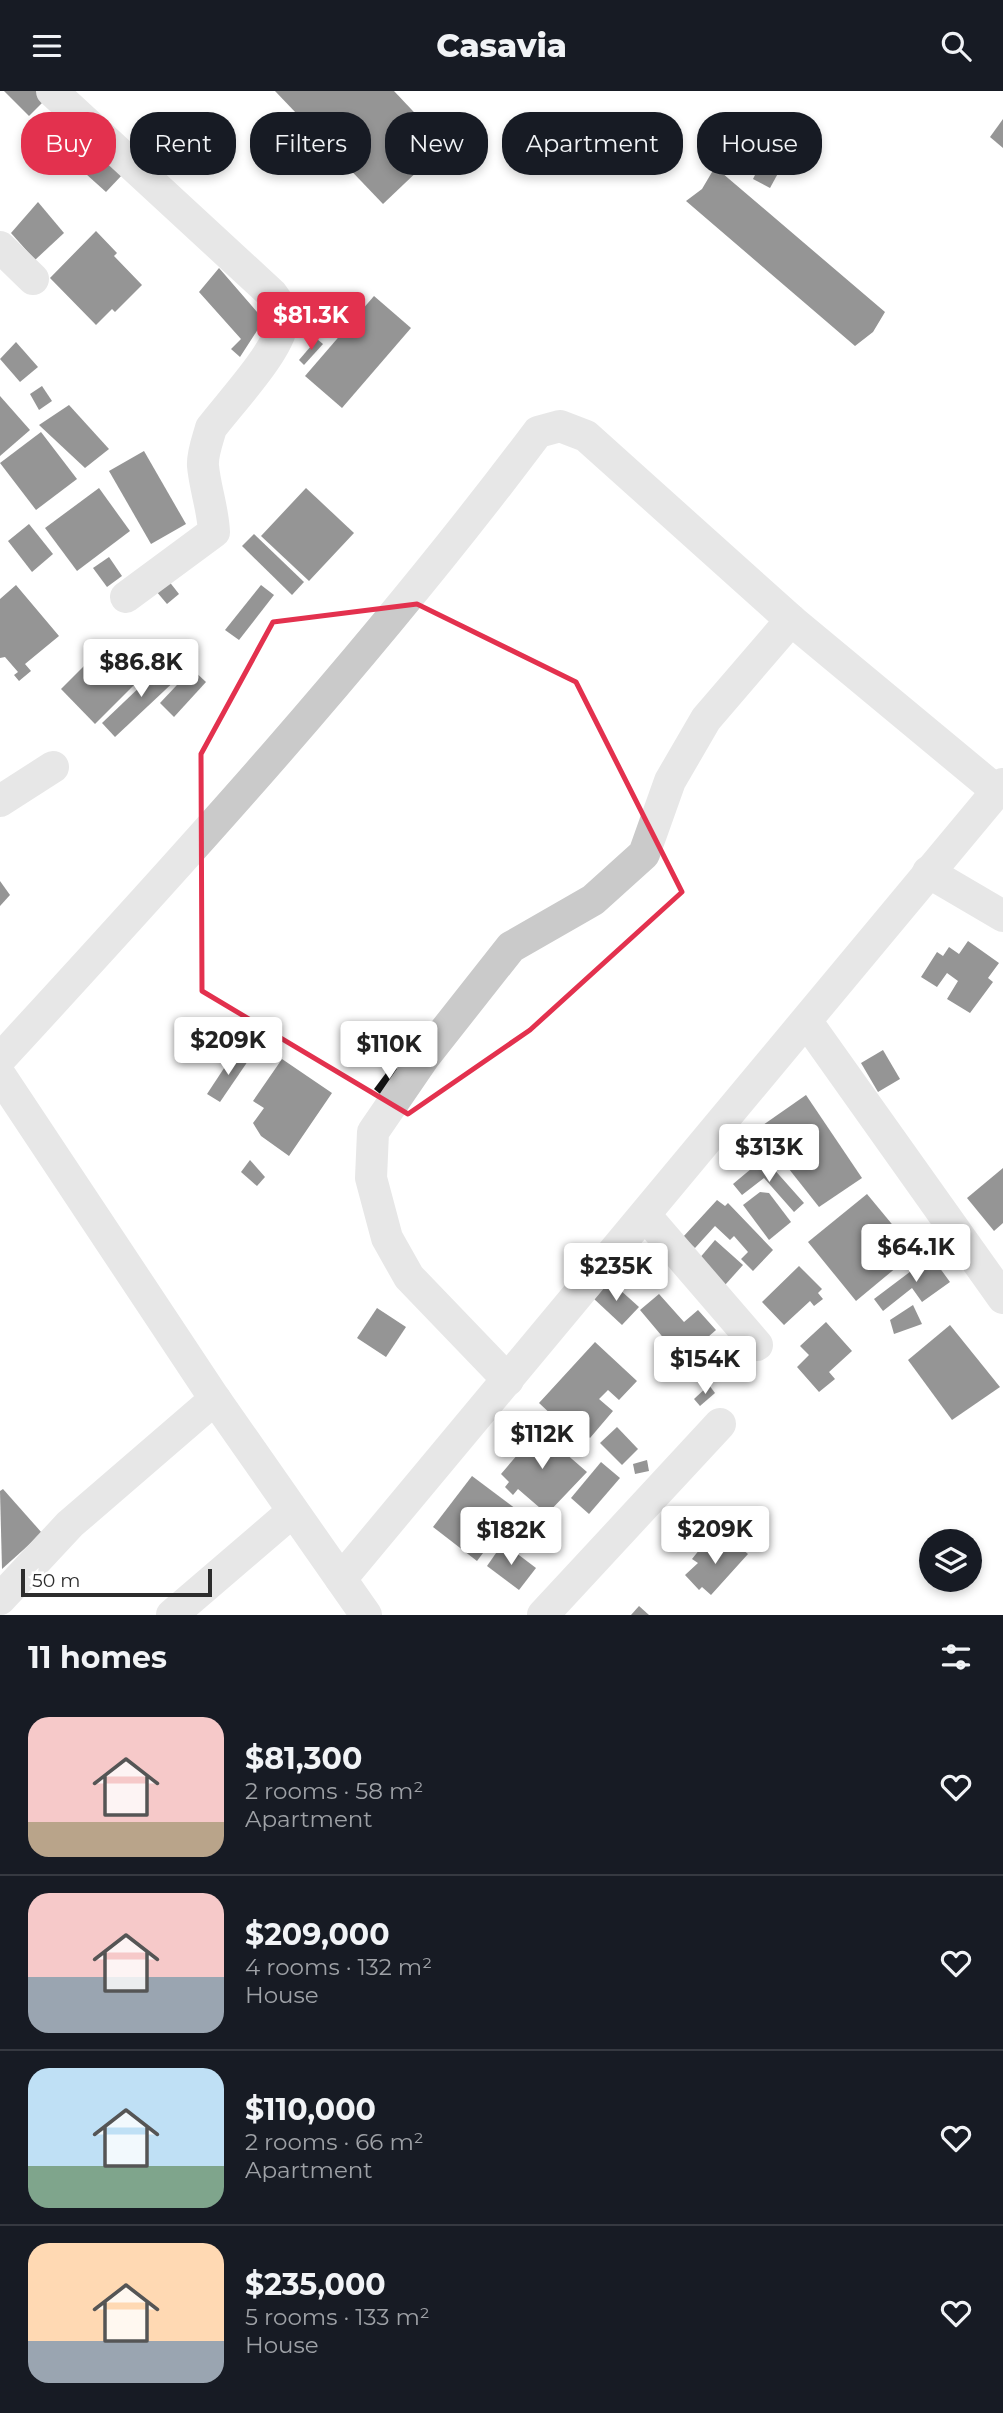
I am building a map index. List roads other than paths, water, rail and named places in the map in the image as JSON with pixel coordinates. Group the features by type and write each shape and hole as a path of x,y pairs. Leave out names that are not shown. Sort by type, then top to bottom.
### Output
{"street":[{"path":"52,91 272,294 280,303 282,314 282,328 273,347 211,428 206,442 202,463 214,513 214,532 126,597"},
{"path":"0,247 33,279"},
{"path":"0,1059 222,817 452,546 538,432 560,426 586,436 791,621 1000,787 341,1579"},
{"path":"508,1380 409,1277 387,1238 371,1178 373,1132 425,1056 511,947 593,900 644,853 670,781 706,719 791,621"},
{"path":"0,801 52,767"},
{"path":"929,872 1003,916"},
{"path":"807,1022 1003,1298"},
{"path":"0,1075 215,1399 366,1615"},
{"path":"645,1215 757,1345"},
{"path":"0,1599 70,1524 215,1399"},
{"path":"543,1615 720,1425"},
{"path":"172,1615 292,1512"}]}
